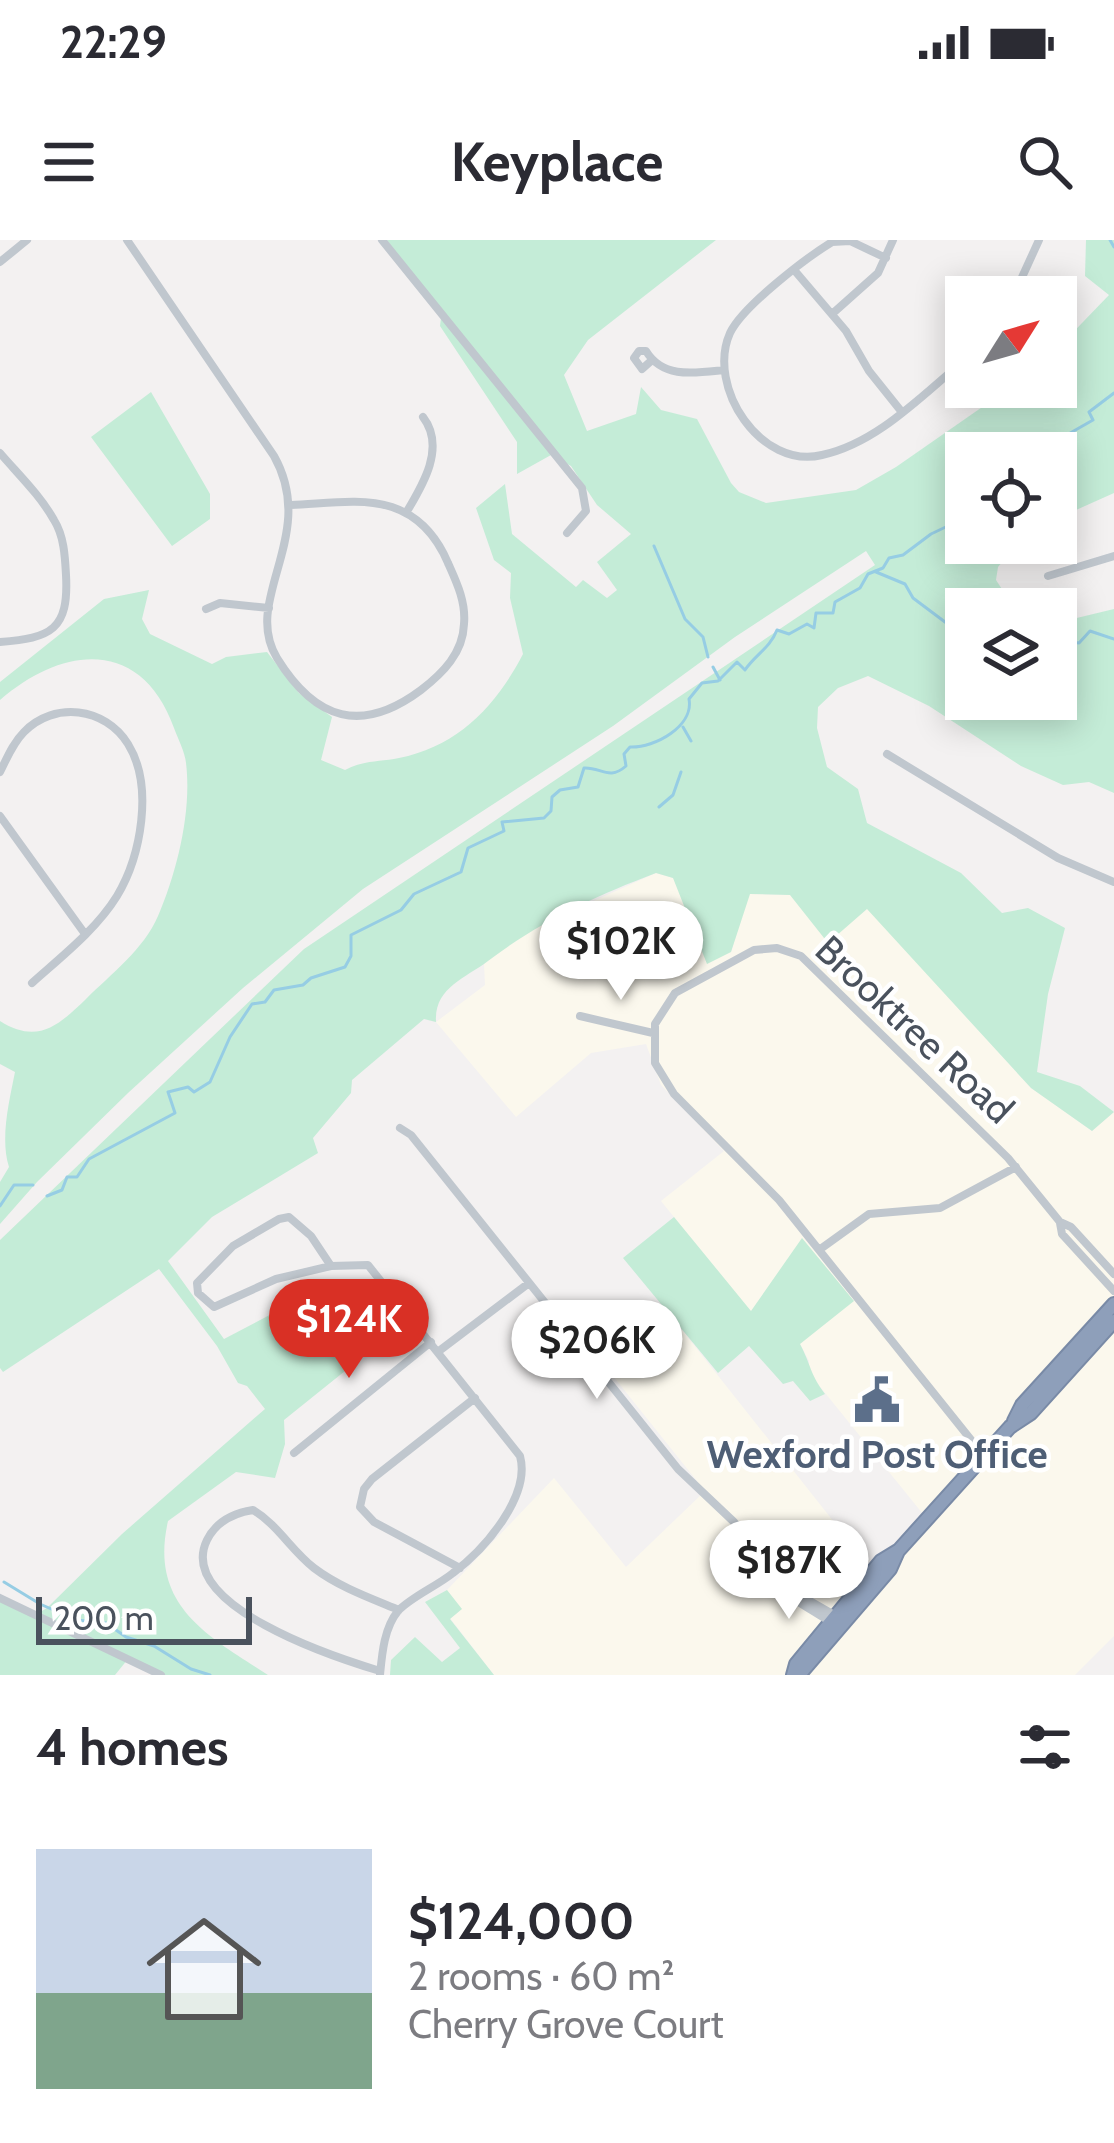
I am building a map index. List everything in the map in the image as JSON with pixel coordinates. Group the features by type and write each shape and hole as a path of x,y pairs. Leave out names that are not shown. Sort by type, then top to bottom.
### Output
{"highway":[{"path":"796,1675 836,1620 890,1569 899,1550 1114,1304"},
{"path":"1010,1427 1031,1413 1114,1322"}],"street":[{"path":"0,262 27,240"},
{"path":"127,240 274,456 288,485 291,505 268,608 268,638 276,656 322,704 360,718 382,714 407,700 452,661 465,622 462,596 441,549 424,526 406,513 371,503 291,505"},
{"path":"382,240 581,488 586,512 567,533"},
{"path":"886,258 857,243 839,240 737,320 726,346 724,370 753,432 770,447 792,456 817,457 858,443 945,376"},
{"path":"832,314 874,278 893,240"},
{"path":"1024,276 1039,240"},
{"path":"795,271 901,411"},
{"path":"651,361 678,373 724,370"},
{"path":"406,513 426,478 431,458 432,437 423,417"},
{"path":"0,453 58,526 67,593 65,612 50,631 37,639 0,642"},
{"path":"1048,576 1114,556"},
{"path":"206,609 220,603 268,608"},
{"path":"0,772 21,734 46,716 91,714 128,744 140,783 139,833 116,898 32,983"},
{"path":"887,754 1058,858 1114,882"},
{"path":"0,816 85,934"},
{"name":"Brooktree Road","path":"653,1033 665,1004 689,983 754,950 793,952 819,970 1016,1167 1060,1222 1071,1227 1114,1274"},
{"path":"580,1016 653,1033 653,1055 664,1083 762,1181 984,1456"},
{"path":"400,1128 411,1135 678,1469 734,1522 786,1587 836,1620"},
{"path":"819,1250 869,1214 940,1208 1016,1167"},
{"path":"331,1266 299,1222 290,1217 279,1219 219,1258 197,1282 198,1293 214,1307 276,1279 331,1266 368,1265 520,1456 524,1479 514,1504 460,1568 399,1610 386,1634 380,1673 260,1622 209,1580 203,1550 219,1525 253,1510 274,1524 313,1567 340,1585 399,1610"},
{"name":"Brooktree Road","path":"1060,1222 1062,1234 1114,1291"},
{"path":"439,1351 529,1282"},
{"path":"294,1453 431,1342"},
{"path":"460,1568 374,1522 360,1507 372,1479 475,1398"},
{"path":"0,1598 161,1675"}],"shaded area":[{"path":"656,873 673,878 731,952 749,894 790,895 867,908 1031,1088 1092,1131 1114,1112 1114,1636 1075,1675 494,1675 450,1618 461,1609 447,1590 554,1478 626,1567 705,1491 609,1371 674,1320 872,1570 927,1519 809,1373 800,1344 802,1239 751,1312 661,1201 724,1151 661,1085 646,1044 591,1053 516,1117 436,1022 485,985 484,964 522,933"}],"green space":[{"path":"387,240 716,240 588,340 564,375 587,431 636,414 641,387 661,410 697,419 731,483 739,492 766,503 856,490 945,433 945,564 1000,564 996,580 1001,588 945,588 945,716 868,676 838,688 818,707 817,728 827,767 858,789 867,823 961,873 1002,913 1028,908 1065,928 1048,994 1037,1072 1080,1086 1114,1112 1092,1131 1031,1088 867,909 828,943 790,895 750,894 731,952 707,964 673,878 656,873 568,911 452,986 440,1001 436,1022 424,1019 352,1080 351,1093 313,1138 318,1153 212,1217 168,1261 224,1339 281,1309 362,1295 391,1334 284,1420 285,1444 275,1478 236,1472 168,1521 164,1550 175,1596 204,1631 268,1675 161,1675 128,1659 115,1675 0,1675 0,1598 35,1615 47,1608 122,1534 265,1409 247,1386 238,1383 217,1346 159,1269 3,1372 0,1240 304,949 875,565 866,551 735,637 613,726 363,889 243,988 128,1093 0,1224 0,1182 9,1167 5,1133 15,1072 0,1064 0,1021 26,1031 57,1024 144,939 158,916 177,861 187,782 183,750 160,699 142,678 122,665 75,661 50,668 0,700 0,682 104,599 149,590 142,619 150,634 212,664 226,657 267,652 299,693 332,717 321,760 345,770 420,752 457,734 501,691 523,654 510,598 511,573 494,560 476,508 505,484 512,534 576,587 583,580 607,598 617,590 597,562 631,534 597,505 571,466 551,455 517,474 517,442 440,326 441,318"},
{"path":"1086,240 1114,240 1114,493 1077,510 1077,432 946,432 981,408 1077,408 1077,328 1109,295 1085,276"},
{"path":"151,392 210,494 210,519 172,546 91,437"},
{"path":"1114,609 1114,793 1089,782 1063,785 1021,766 950,720 1077,720 1077,618"},
{"path":"674,1217 751,1311 802,1238 854,1301 800,1344 825,1394 810,1401 793,1381 783,1384 749,1346 718,1373 623,1258"},
{"path":"447,1590 462,1609 450,1619 494,1675 390,1675 391,1660 415,1637 442,1662 460,1648 425,1602"}],"waterway":[{"path":"1110,240 1114,247"},
{"path":"1072,432 1093,420 1089,412 1114,393"},
{"path":"47,1196 62,1190 67,1177 77,1177 89,1159 175,1113 168,1092 188,1087 194,1092 210,1082 230,1037 252,1004 265,1002 274,990 303,985 345,967 351,956 351,935 401,910 414,894 461,872 468,848 504,831 502,822 544,818 551,811 552,797 560,790 578,787 584,768 620,770 626,766 624,754 630,747 661,739 679,726 689,699 702,683 718,681 737,662 745,670 777,630 789,634 807,624 814,628 816,613 833,613 835,602 860,588 868,574 945,527"},
{"path":"654,546 685,619 703,637 708,657"},
{"path":"876,572 905,584 913,598 945,622"},
{"path":"1077,643 1090,631 1114,639"},
{"path":"713,667 720,680"},
{"path":"683,727 691,741"},
{"path":"659,807 673,795 681,772"},
{"path":"0,1206 14,1185 33,1185"},
{"path":"4,1582 40,1604 76,1620 106,1623 210,1675"}],"place":[{"name":"Wexford Post Office","path":"877,1400"}]}
